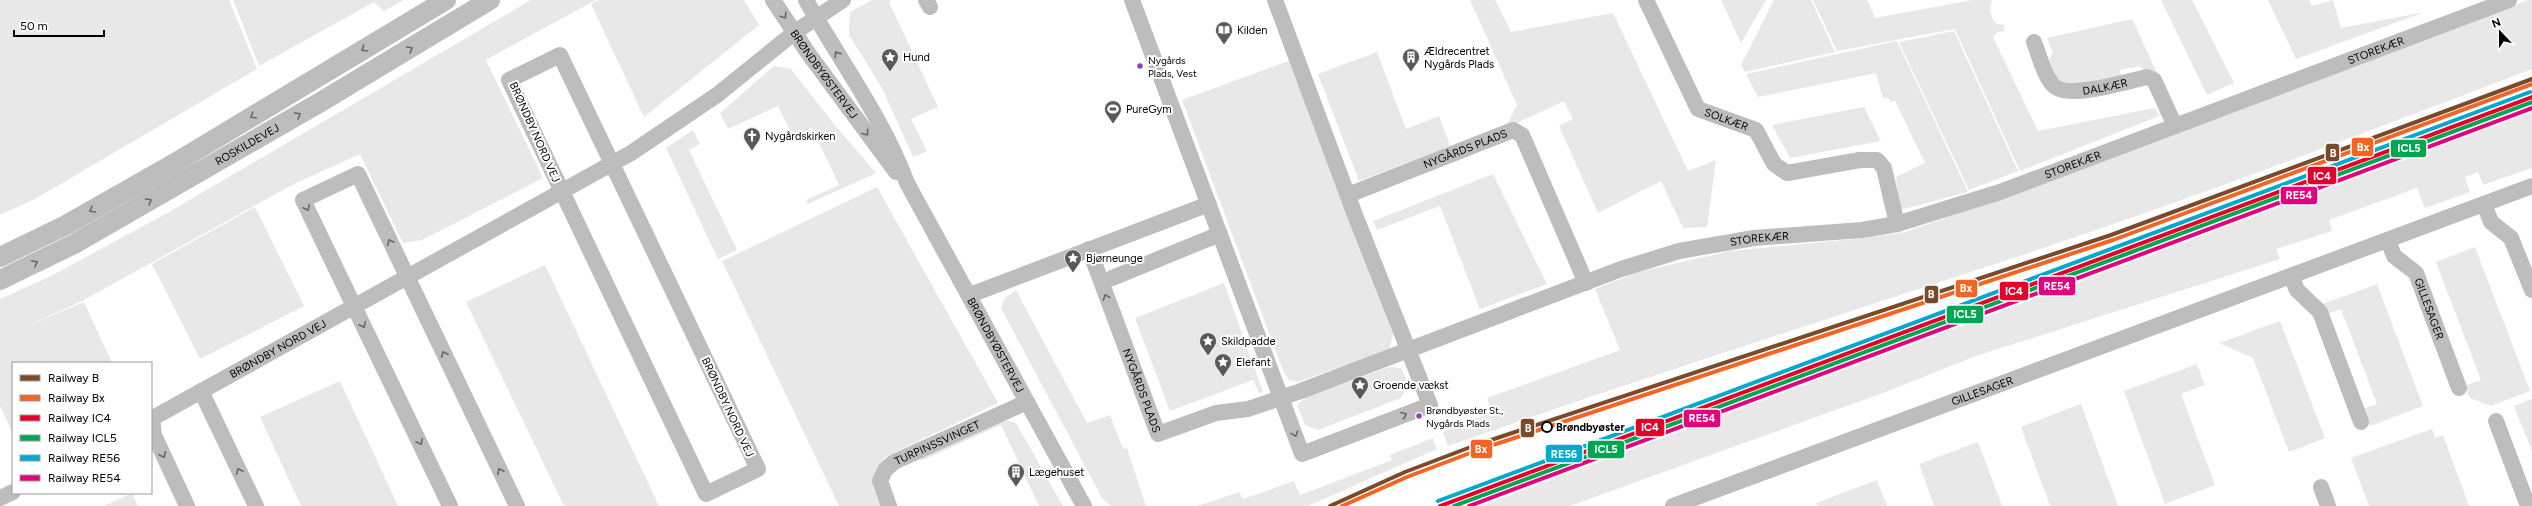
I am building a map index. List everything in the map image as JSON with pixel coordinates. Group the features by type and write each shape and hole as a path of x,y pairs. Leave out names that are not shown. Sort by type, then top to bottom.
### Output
{"main road":[{"name":"ROSKILDEVEJ","path":"0,258 66,225 175,163 446,0"},
{"name":"ROSKILDEVEJ","path":"0,280 74,244 319,103 490,0"}],"street":[{"name":"BRØNDBYØSTERVEJ","path":"774,0 888,163 908,183"},
{"name":"BRØNDBYØSTERVEJ","path":"806,0 864,96 901,166 908,183 1084,506"},
{"name":"BRØNDBY NORD VEJ","path":"152,418 562,192 660,135 717,95 795,32 843,0"},
{"path":"1132,0 1302,454 1430,406 1348,195 1275,0"},
{"name":"SOLKÆR","path":"1646,0 1698,110 1756,130 1774,164 1787,173 1860,160 1877,160 1884,168 1897,224"},
{"name":"STOREKÆR","path":"1621,269 1706,245 1754,238 1862,230 1897,224 2000,192 2175,126 2479,5 2509,0"},
{"name":"DALKÆR","path":"2034,42 2052,85 2063,90 2080,92 2147,77 2154,80 2175,126"},
{"name":"BRØNDBY NORD VEJ","path":"560,55 612,164 758,469 706,494 509,80 560,55"},
{"name":"NYGÅRDS PLADS","path":"1348,195 1513,130 1522,135 1586,283"},
{"path":"450,506 303,200 358,174 517,506"},
{"name":"GILLESAGER","path":"1673,506 2532,186"},
{"path":"970,295 1209,204"},
{"path":"2484,204 2491,222 2511,238 2532,290"},
{"path":"1112,278 1220,234"},
{"name":"GILLESAGER","path":"2388,240 2394,256 2416,273 2459,388"},
{"name":"NYGÅRDS PLADS","path":"1089,249 1158,434 1216,413 1248,409 1282,398 1621,269"},
{"path":"2291,276 2297,290 2320,312 2361,422"},
{"path":"201,391 256,506"},
{"name":"TURPINSSVINGET","path":"889,506 880,481 885,470 894,462 1026,402"},
{"path":"2496,421 2528,506"},
{"name":"BRØNDBY NORD VEJ","path":"152,425 154,436 187,506"},
{"path":"2322,487 2328,506"},
{"path":"0,498 12,492"}],"shaded area":[{"path":"0,0 229,0 257,69 35,199 0,215"},
{"path":"233,0 404,0 384,11 374,2 259,66"},
{"path":"531,0 596,0 478,64 486,60 543,178 422,240 403,243 360,154 292,185 82,301 25,327 84,302 112,362 12,362 12,432 0,406 0,299 51,276 169,212"},
{"path":"599,0 744,0 759,25 644,117 591,4"},
{"path":"872,0 892,0 889,2 938,107 911,119 927,151 913,157 882,88 849,35 850,12"},
{"path":"1470,0 1495,0 1511,32 1613,13 1688,171 1716,160 1707,227 1683,228 1661,181 1598,213 1559,126 1573,119 1564,101 1517,123 1507,125 1517,105"},
{"path":"1721,0 1766,0 1741,43"},
{"path":"1774,0 1811,0 1835,52 1745,72 1741,65"},
{"path":"1813,0 1867,0 1875,18 1973,0 1992,0 1990,10 1992,16 1997,24 2004,25 2004,31 1998,32 1993,37 2038,131 2155,108 2159,116 2020,171 1955,29 1837,51"},
{"path":"2161,0 2192,0 2234,83 2207,95"},
{"path":"2268,0 2309,0 2312,6 2333,0 2341,28 2425,12 2296,59"},
{"path":"2528,0 2532,0 2532,69 2332,145 2130,218 1995,264 1653,376 1448,446 1443,432 1492,412 1487,398 1620,350 1595,289 1638,272 1730,251 1865,238 1905,232 2020,192"},
{"path":"2132,19 2158,75 2144,71 2140,66 2120,70 2121,76 2083,84 2068,85 2060,81 2054,72 2049,59 2053,53 2047,38"},
{"path":"1954,31 2018,171 1969,190 1899,42"},
{"path":"1897,41 1968,192 1900,210 1896,177 1925,163 1895,101 1891,102 1888,98 1883,98 1876,73 1758,97 1746,74"},
{"path":"1377,52 1406,129 1439,116 1450,146 1359,181 1318,74"},
{"path":"1291,60 1393,334 1389,350 1297,382 1289,380 1284,373 1182,100"},
{"path":"774,66 791,69 834,124 876,173 808,204 806,200 839,185 812,128 793,137 778,106 728,129 720,113"},
{"path":"1864,107 1881,141 1790,158 1772,125"},
{"path":"2532,112 2532,168 2483,185 2478,172 2465,177 2470,192 2425,208 2417,188 2329,220 2332,231 2276,249 2280,259 1976,356 1891,390 1570,506 1481,506"},
{"path":"693,130 700,144 689,150 737,250 718,259 666,148"},
{"path":"1493,174 1547,284 1480,309 1440,206 1377,230 1373,221"},
{"path":"877,187 998,403 885,457 874,476 873,488 881,506 839,506 722,261"},
{"path":"255,207 304,306 200,359 152,264"},
{"path":"2475,247 2530,391 2491,406 2470,398 2465,386 2481,380 2436,262"},
{"path":"545,265 659,506 564,506 466,302"},
{"path":"1224,283 1263,392 1259,393 1253,380 1170,411 1135,318"},
{"path":"2377,284 2423,406 2370,426 2363,409 2377,404 2341,309 2327,314 2323,304"},
{"path":"1016,290 1087,423 1110,415 1123,449 1127,448 1146,506 1111,506 1102,498 1001,308 1005,298"},
{"path":"2280,321 2325,438 2289,452 2253,358 2219,343"},
{"path":"2197,364 2205,385 2181,394 2215,485 2165,504 2124,391"},
{"path":"1389,367 1401,368 1409,385 1401,398 1318,430 1305,425 1297,405 1306,397"},
{"path":"340,381 398,506 301,506 260,417"},
{"path":"2532,399 2532,451 2514,406"},
{"path":"2080,404 2118,506 2050,506 2021,427"},
{"path":"1005,420 1016,423 1063,506 1039,506 1001,425 921,461 920,458"},
{"path":"2432,429 2435,438 2443,435 2469,506 2369,506 2351,458"},
{"path":"1433,438 1437,449 1308,506 1197,506 1239,492 1243,499 1294,481 1300,495 1392,460 1390,455"},
{"path":"1978,442 2002,506 1934,506 1919,464"},
{"path":"1877,480 1887,506 1817,506 1816,503"},
{"path":"132,494 138,506 104,506"}],"rail line":[{"name":"B","path":"1330,506 1405,472 1476,445 2111,235 2532,79"},
{"name":"Bx","path":"1342,506 1407,477 1478,450 2113,240 2532,84"},
{"name":"RE56","path":"1438,501 2530,92"},
{"name":"IC4","path":"1440,506 2532,97"},
{"name":"ICL5","path":"1454,506 2532,102"},
{"name":"RE54","path":"1469,506 2532,108"}],"place":[{"name":"Kilden","path":"1224,45"},
{"name":"Nygårds Plads, Vest","path":"1140,66"},
{"name":"Hund","path":"890,72"},
{"name":"Ældrecentret Nygårds Plads","path":"1411,72"},
{"name":"PureGym","path":"1113,124"},
{"name":"Nygårdskirken","path":"752,151"},
{"name":"Bjørneunge","path":"1073,273"},
{"name":"Skildpadde","path":"1208,356"},
{"name":"Elefant","path":"1223,377"},
{"name":"Groende vækst","path":"1360,400"},
{"name":"Brøndbyøster St., Nygårds Plads","path":"1419,416"},
{"name":"Brøndbyøster","path":"1547,427"},
{"name":"Lægehuset","path":"1016,487"}]}
